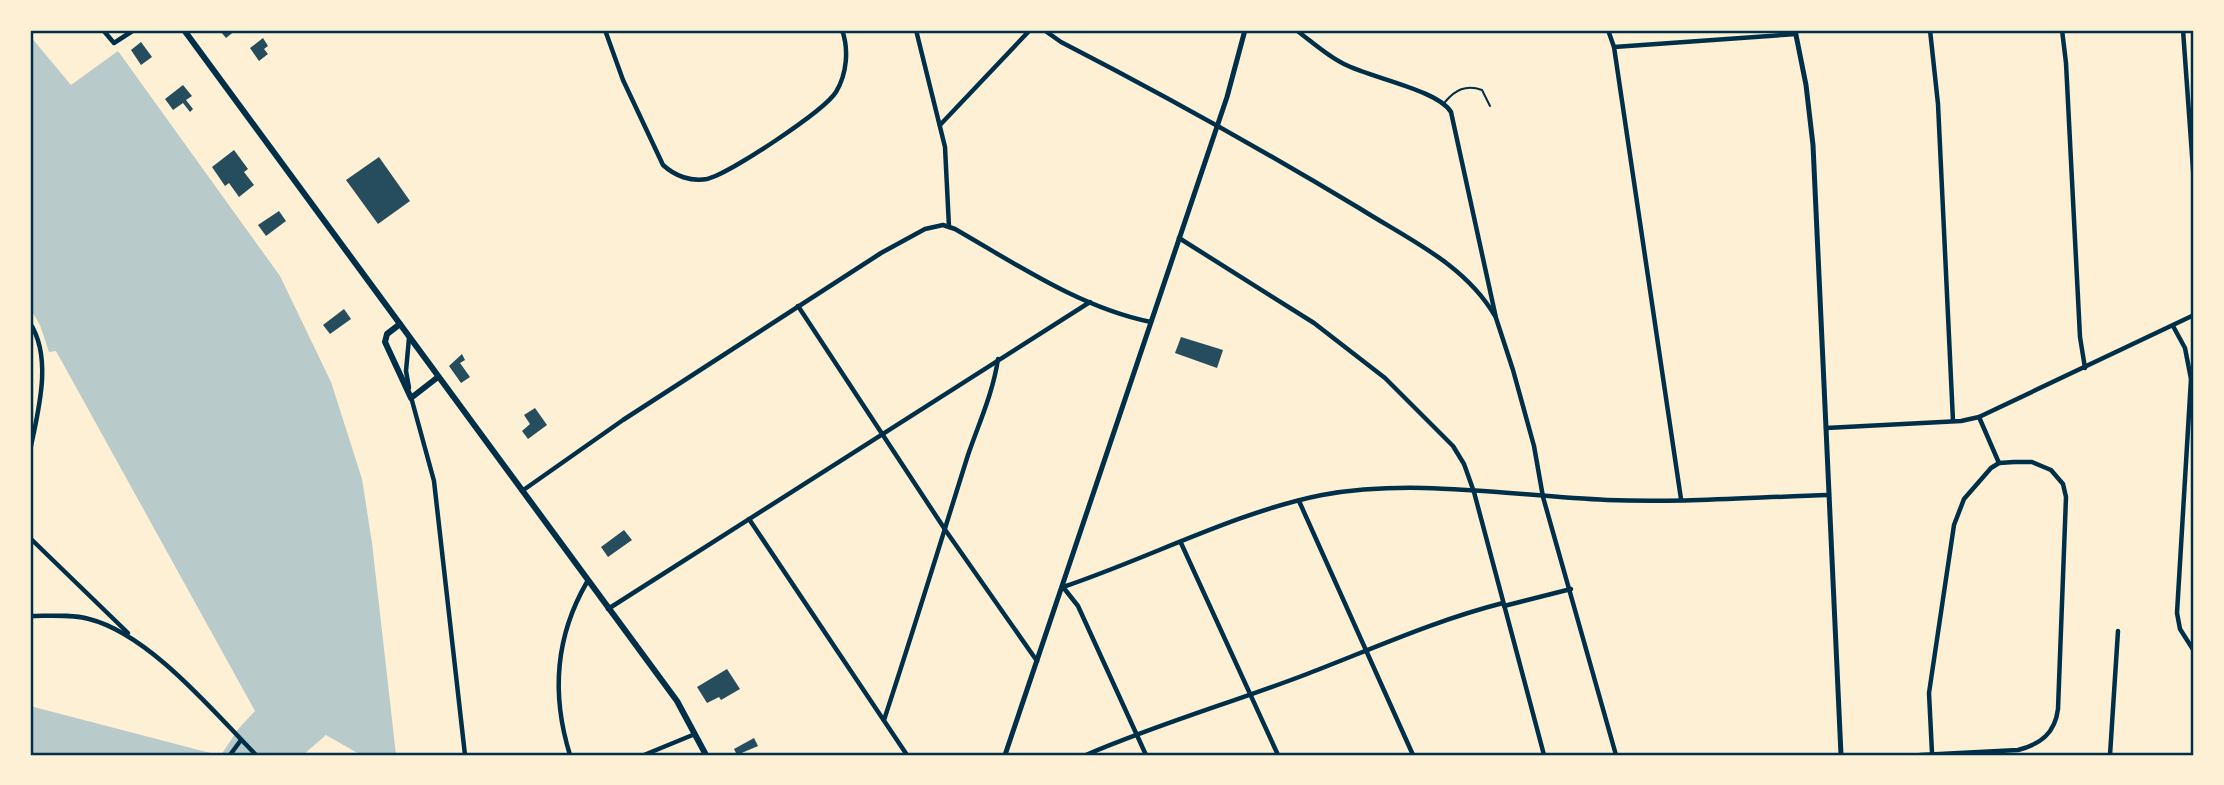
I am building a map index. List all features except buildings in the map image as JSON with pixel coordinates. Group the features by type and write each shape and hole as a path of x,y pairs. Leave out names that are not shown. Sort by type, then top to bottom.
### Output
{"main road":[{"path":"184,30 607,610 677,701 706,755"},
{"path":"400,324 387,334 385,342 411,398 438,377"}],"street":[{"path":"103,30 114,43 134,30"},
{"path":"605,30 619,71 663,165 674,173 697,180 711,178 733,167 831,99 845,68 846,44 842,30"},
{"path":"916,30 945,147 949,226"},
{"path":"940,125 1030,30"},
{"path":"1044,30 1061,42 1218,125 1395,230 1455,269 1483,298 1496,318"},
{"path":"1005,755 1218,125 1245,30"},
{"path":"1296,30 1342,63 1406,88 1433,95 1444,103 1455,127 1496,318 1534,446 1543,497 1616,755"},
{"path":"1608,30 1614,47 1681,499"},
{"path":"1930,30 1938,104 1953,421"},
{"path":"2062,30 2080,337 2085,368"},
{"path":"2183,30 2194,183"},
{"path":"1614,47 1795,32 1806,85 1813,145 1842,755"},
{"path":"522,491 623,420 798,306 914,234 934,226 949,226 1090,302 1150,322"},
{"path":"1178,237 1314,323 1376,370 1453,446 1464,464 1474,492 1544,755"},
{"path":"607,610 998,358 1090,302"},
{"path":"798,306 881,434 1037,661"},
{"path":"1826,428 1953,421 1979,417 2194,315"},
{"path":"30,323 40,348 41,378 30,451"},
{"path":"2173,326 2185,348 2191,379 2177,613 2180,629 2194,651"},
{"path":"410,337 406,371 434,481 465,755"},
{"path":"884,720 947,531 968,456 995,383 998,358"},
{"path":"1979,417 1999,463"},
{"path":"1920,755 1932,752 2011,753 2046,737 2057,716 2066,497 2060,478 2046,466 2032,462 1999,463 1972,486 1959,507 1929,693 1932,752"},
{"path":"1063,587 1259,512 1298,501 1367,489 1543,497 1681,499 1829,495"},
{"path":"1298,501 1413,755"},
{"path":"749,519 907,755"},
{"path":"30,538 256,755"},
{"path":"1181,543 1278,755"},
{"path":"570,755 561,724 557,675 572,607 587,582"},
{"path":"1063,587 1078,606 1146,755"},
{"path":"1086,755 1136,733 1251,695 1366,650 1503,604 1571,589"},
{"path":"30,616 85,618 134,638"},
{"path":"2110,755 2118,631"},
{"path":"644,755 695,734"},
{"path":"230,755 241,740"}],"lane":[{"path":"1444,103 1452,93 1465,88 1477,88 1482,90 1490,106"}],"shaded area":[{"path":"30,36 71,85 118,51 280,276 331,382 362,479 372,543 396,755 361,755 326,735 303,755 221,755 239,728 255,711 56,351 49,352 40,325 30,308"},
{"path":"30,706 218,755 30,755"}]}
